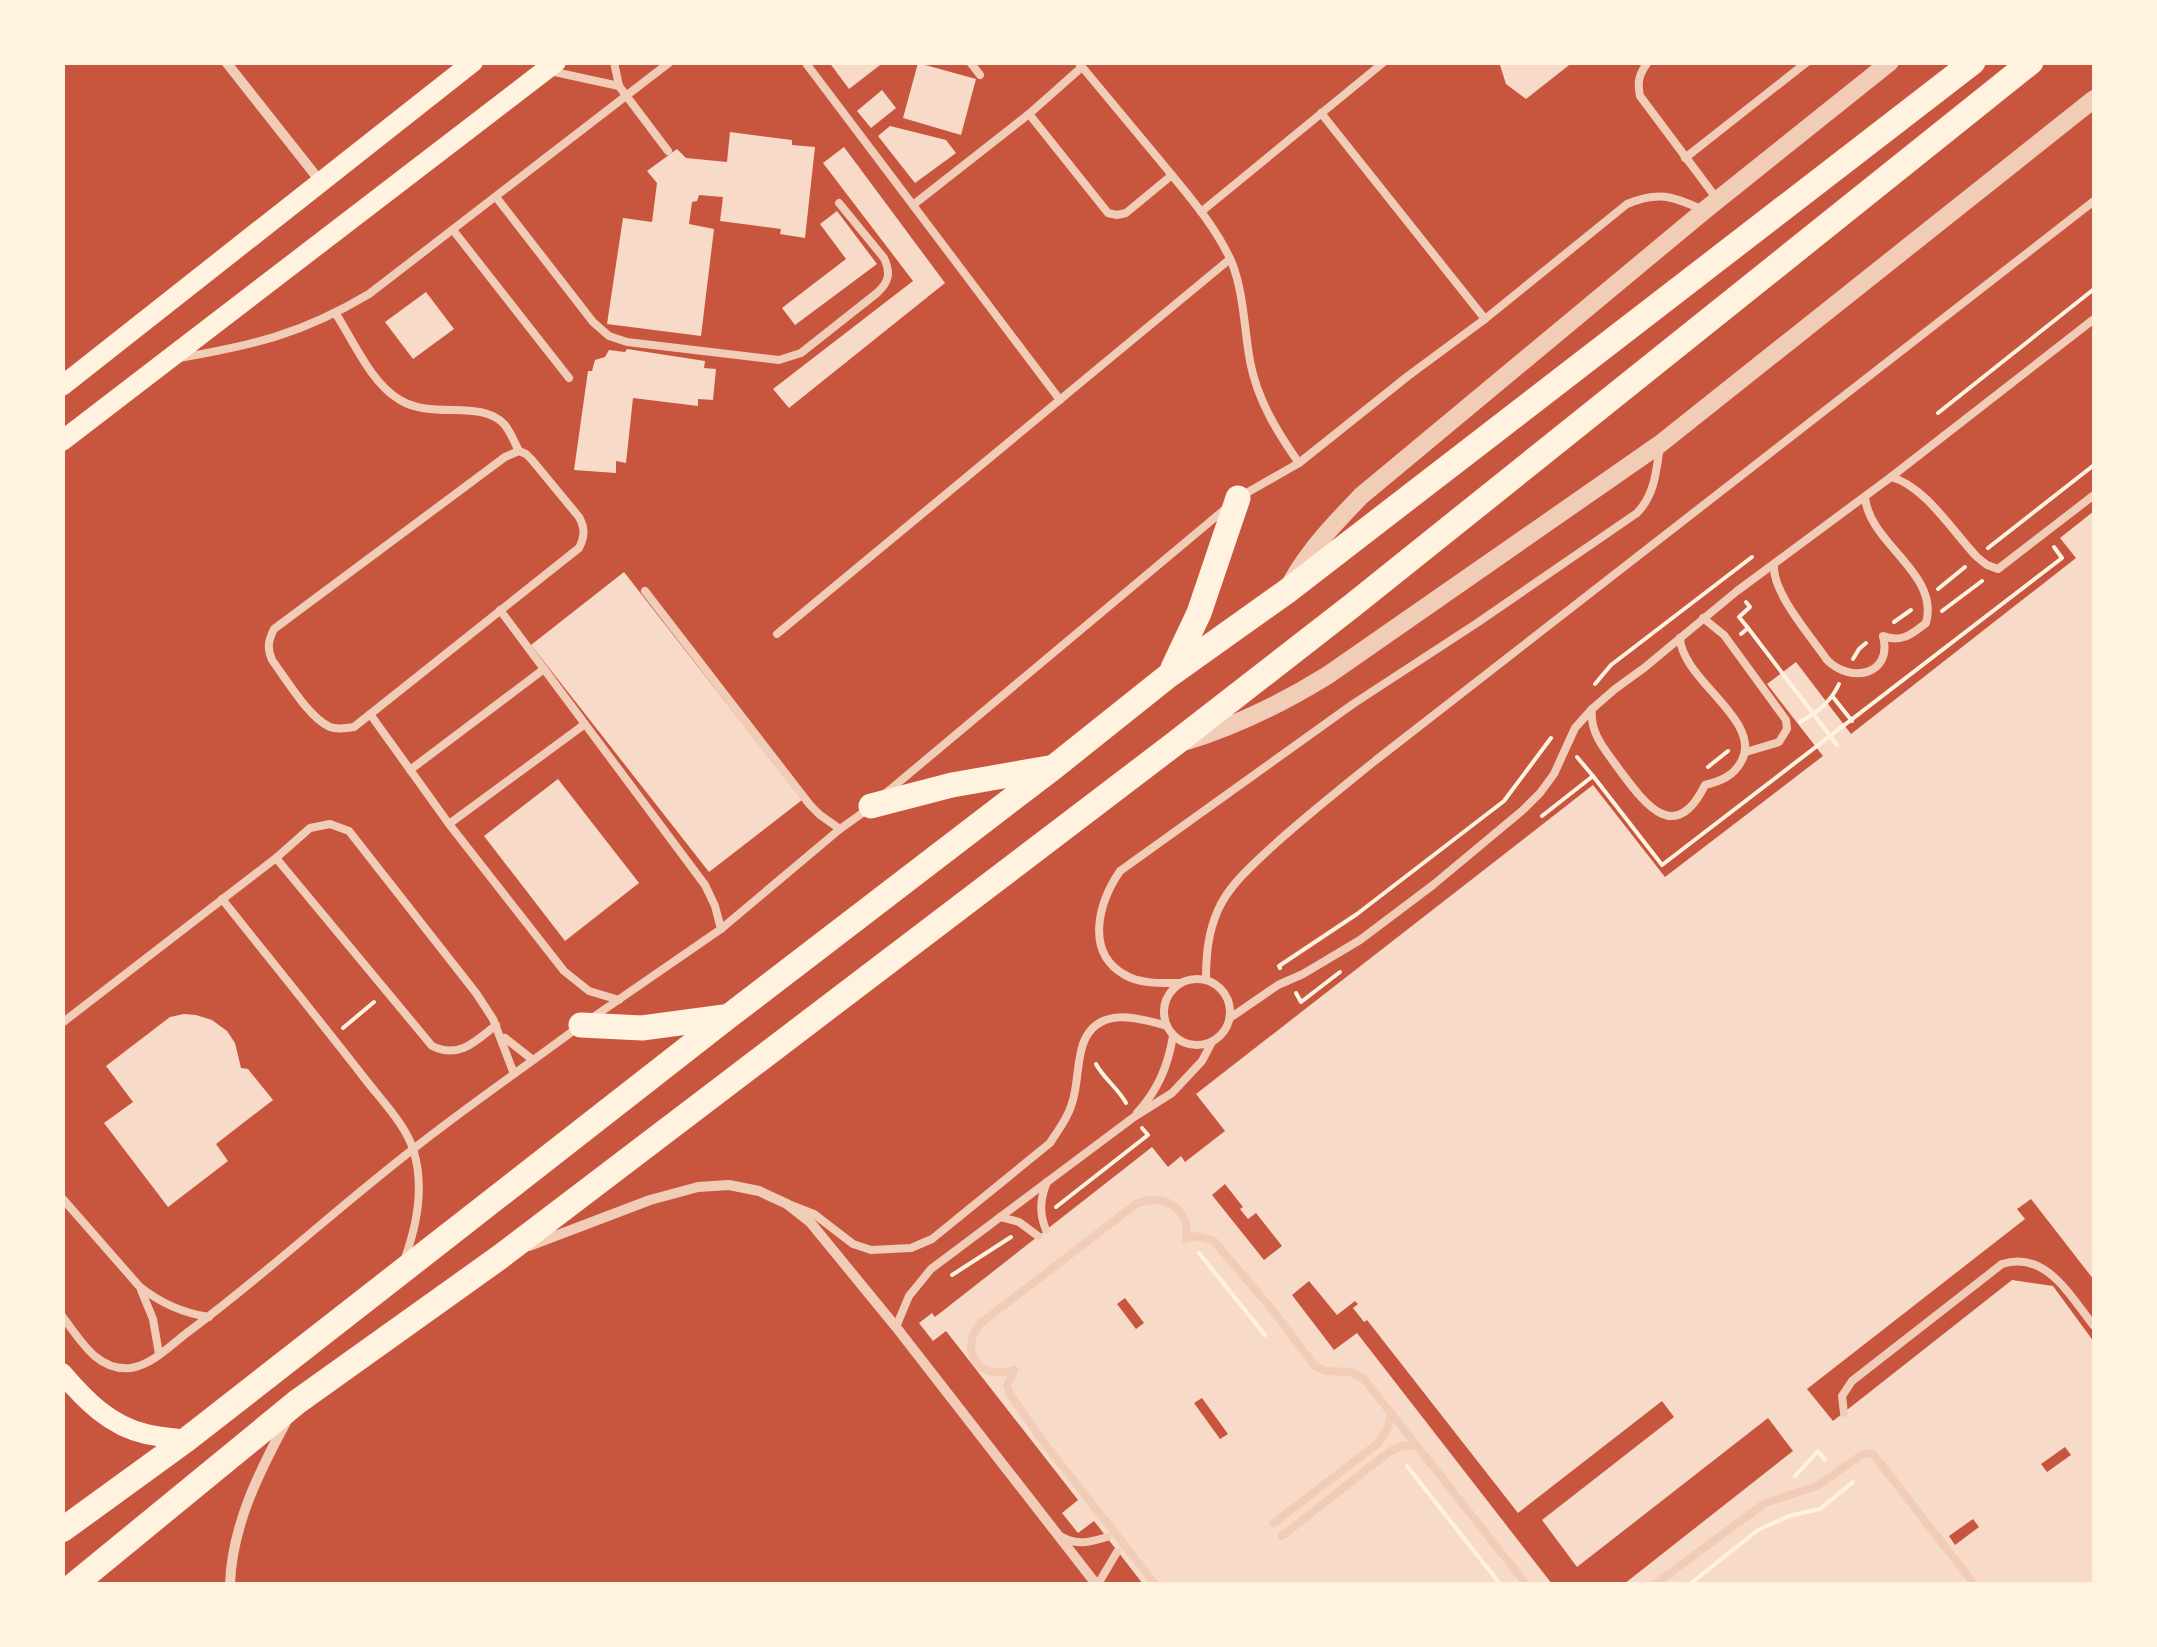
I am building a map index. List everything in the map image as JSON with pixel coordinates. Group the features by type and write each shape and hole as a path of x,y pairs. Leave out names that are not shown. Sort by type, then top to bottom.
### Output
{"highway":[{"path":"62,1530 186,1440 1168,676 1342,550 1973,62"},
{"path":"75,1584 297,1402 500,1257 1172,746 2031,62"},
{"path":"1168,676 1199,613 1238,498"},
{"path":"871,806 952,785 1054,767"},
{"path":"581,1025 642,1028 729,1016"}],"main road":[{"path":"62,386 474,62"},
{"path":"62,441 550,66"},
{"path":"62,1372 86,1400 124,1426 186,1440"}],"street":[{"path":"226,62 321,182"},
{"path":"1286,592 1304,560 1362,496 1890,62"},
{"path":"1172,746 1252,718 1316,683 1660,444 2094,99"},
{"path":"500,1257 650,1200 698,1186 729,1185 759,1191 787,1204 810,1222 896,1327 1098,1584"},
{"path":"230,1584 238,1530 266,1459 297,1402"}],"lane":[{"path":"614,62 619,86 668,152"},
{"path":"169,360 270,340 336,314 369,294 670,62"},
{"path":"805,62 1060,400"},
{"path":"970,62 980,75"},
{"path":"1201,212 1384,62"},
{"path":"1648,62 1637,84 1640,96 1685,158 1712,205"},
{"path":"1685,158 1807,62"},
{"path":"912,205 1029,114 1080,65 1201,212 1230,259 1241,293 1251,366 1262,401 1299,464"},
{"path":"550,66 619,86"},
{"path":"1029,114 1108,213 1126,214 1172,176"},
{"path":"1322,114 1485,319"},
{"path":"62,1316 95,1358 107,1365 135,1368 148,1362 209,1317 413,1149 581,1025 721,930 1238,498 1299,464 1628,204 1660,195 1712,205"},
{"path":"496,198 593,322 609,336 628,342 779,360 801,353 877,293 889,277 884,258 839,204"},
{"path":"1206,979 1210,930 1220,906 1233,885 1278,840 2094,201"},
{"path":"453,230 569,378"},
{"path":"778,634 1230,259"},
{"path":"336,314 375,377 399,400 430,411 480,411 508,429 518,451 532,460 579,517 584,538 579,548 354,726 326,726 272,660 268,650 274,630 518,451"},
{"path":"1230,1018 1278,985 1360,940 1433,885 1547,785 1575,728 1592,709 1703,618 2094,318"},
{"path":"1179,984 1127,977 1112,966 1102,949 1101,909 1120,872 1353,704 1637,514 1652,492 1660,444"},
{"path":"1891,477 1918,491 1977,557 1998,569 2094,494"},
{"path":"1774,565 1778,588 1835,668 1857,675 1878,665 1886,652 1883,636 1905,638 1926,623 1928,604 1926,593 1872,520 1864,496"},
{"path":"646,592 810,805 840,828"},
{"path":"500,610 706,885 721,930"},
{"path":"1703,618 1724,635 1786,720 1779,742 1746,752"},
{"path":"1592,709 1590,720 1599,741 1652,810 1664,816 1679,816 1691,808 1704,785 1727,778 1746,752 1738,724 1687,662 1680,638"},
{"path":"410,770 544,668"},
{"path":"370,714 564,971 589,991 619,1000"},
{"path":"450,824 585,724"},
{"path":"62,1024 310,828 330,824 349,832 476,993 498,1028 515,1048 533,1060"},
{"path":"276,858 432,1046 455,1052 498,1028"},
{"path":"222,899 400,1126 413,1149 419,1187 416,1216 400,1272"},
{"path":"896,1327 909,1296 931,1268 1134,1116 1172,1094 1202,1061 1212,1042 1227,1028 1228,998 1206,979 1192,978 1170,992 1163,1014 1166,1026 1185,1043 1212,1042"},
{"path":"787,1204 814,1214 853,1244 871,1250 911,1248 932,1239 1050,1142 1064,1123 1072,1102 1084,1040 1097,1024 1117,1016 1138,1017 1166,1026"},
{"path":"498,1028 514,1074"},
{"path":"1134,1116 1161,1080 1174,1036"},
{"path":"1000,1217 1042,1233 1040,1210 1048,1180"},
{"path":"62,1198 151,1296 179,1310 209,1317"},
{"path":"1155,1584 1012,1396 1007,1386 1014,1370 995,1373 978,1365 970,1348 980,1322 1136,1204 1154,1198 1172,1204 1185,1218 1186,1238 1196,1236 1214,1241 1320,1370 1352,1372 1364,1378 1523,1583"},
{"path":"1844,1413 1842,1396 1852,1380 2002,1264 2030,1261 2047,1270 2094,1326"},
{"path":"139,1286 153,1319 159,1354"},
{"path":"1274,1522 1376,1444 1387,1430 1391,1413"},
{"path":"1282,1536 1389,1452 1402,1446 1417,1446"},
{"path":"1655,1584 1771,1499 1817,1486 1866,1453 1873,1454 1974,1584"},
{"path":"1058,1535 1077,1543 1107,1538"},
{"path":"1098,1584 1117,1552"}],"path":[{"path":"1938,413 2094,289"},
{"path":"1926,623 1998,569"},
{"path":"1748,628 1836,745"},
{"path":"1833,697 1852,720"},
{"path":"332,1037 386,992"},
{"path":"1186,1238 1266,1335"},
{"path":"1690,1584 1758,1530 1789,1516 1820,1509 1878,1461"},
{"path":"1407,1466 1500,1584"}],"building":[{"path":"829,62 884,62 849,89"},
{"path":"1499,62 1573,62 1526,99 1506,84"},
{"path":"918,63 976,79 961,135 903,118"},
{"path":"882,90 896,108 871,128 857,111"},
{"path":"890,126 946,140 956,153 915,183 878,136"},
{"path":"730,132 815,147 805,238 780,234 781,229 720,221 723,197 699,195 692,202 689,224 714,229 701,336 607,324 623,218 652,222 657,183 647,171 677,149 686,158 727,162"},
{"path":"844,147 945,283 789,408 773,389 913,281 823,163"},
{"path":"837,211 877,264 795,325 782,308 846,259 820,224"},
{"path":"426,292 454,329 413,359 385,322"},
{"path":"627,349 705,361 704,368 716,369 713,400 698,399 698,406 633,398 626,463 616,461 616,473 574,470 588,371 609,350"},
{"path":"2094,511 2094,1280 2031,1199 2017,1209 2025,1219 1807,1389 1833,1421 2012,1280 2053,1286 2094,1342 2094,1584 1624,1584 1793,1451 1768,1418 1577,1567 1542,1520 1674,1417 1662,1401 1518,1513 1367,1320 1364,1322 1353,1308 1358,1304 1355,1301 1337,1315 1309,1281 1292,1295 1334,1350 1357,1333 1552,1584 1143,1584 1094,1521 1078,1533 1062,1513 1078,1500 946,1331 933,1341 919,1323 932,1313 935,1317 1152,1147 1168,1167 1181,1156 1185,1162 1225,1131 1196,1094 1593,785 1665,877 1823,756 1767,684 1796,662 1851,734 2076,558 2060,538","holes":["1225,1184 1248,1219 1256,1213 1282,1246 1264,1260 1212,1195","1125,1298 1144,1323 1136,1329 1117,1304","1202,1398 1228,1434 1220,1439 1194,1403","2065,1447 2071,1455 2047,1472 2041,1464","1973,1519 1979,1527 1955,1545 1949,1536"]},
{"path":"624,572 802,800 709,872 531,645"},
{"path":"558,779 639,883 565,941 484,836"},
{"path":"184,1014 212,1020 227,1031 235,1043 241,1068 248,1069 273,1100 216,1144 228,1161 168,1207 104,1123 133,1102 106,1066 170,1017"}]}
